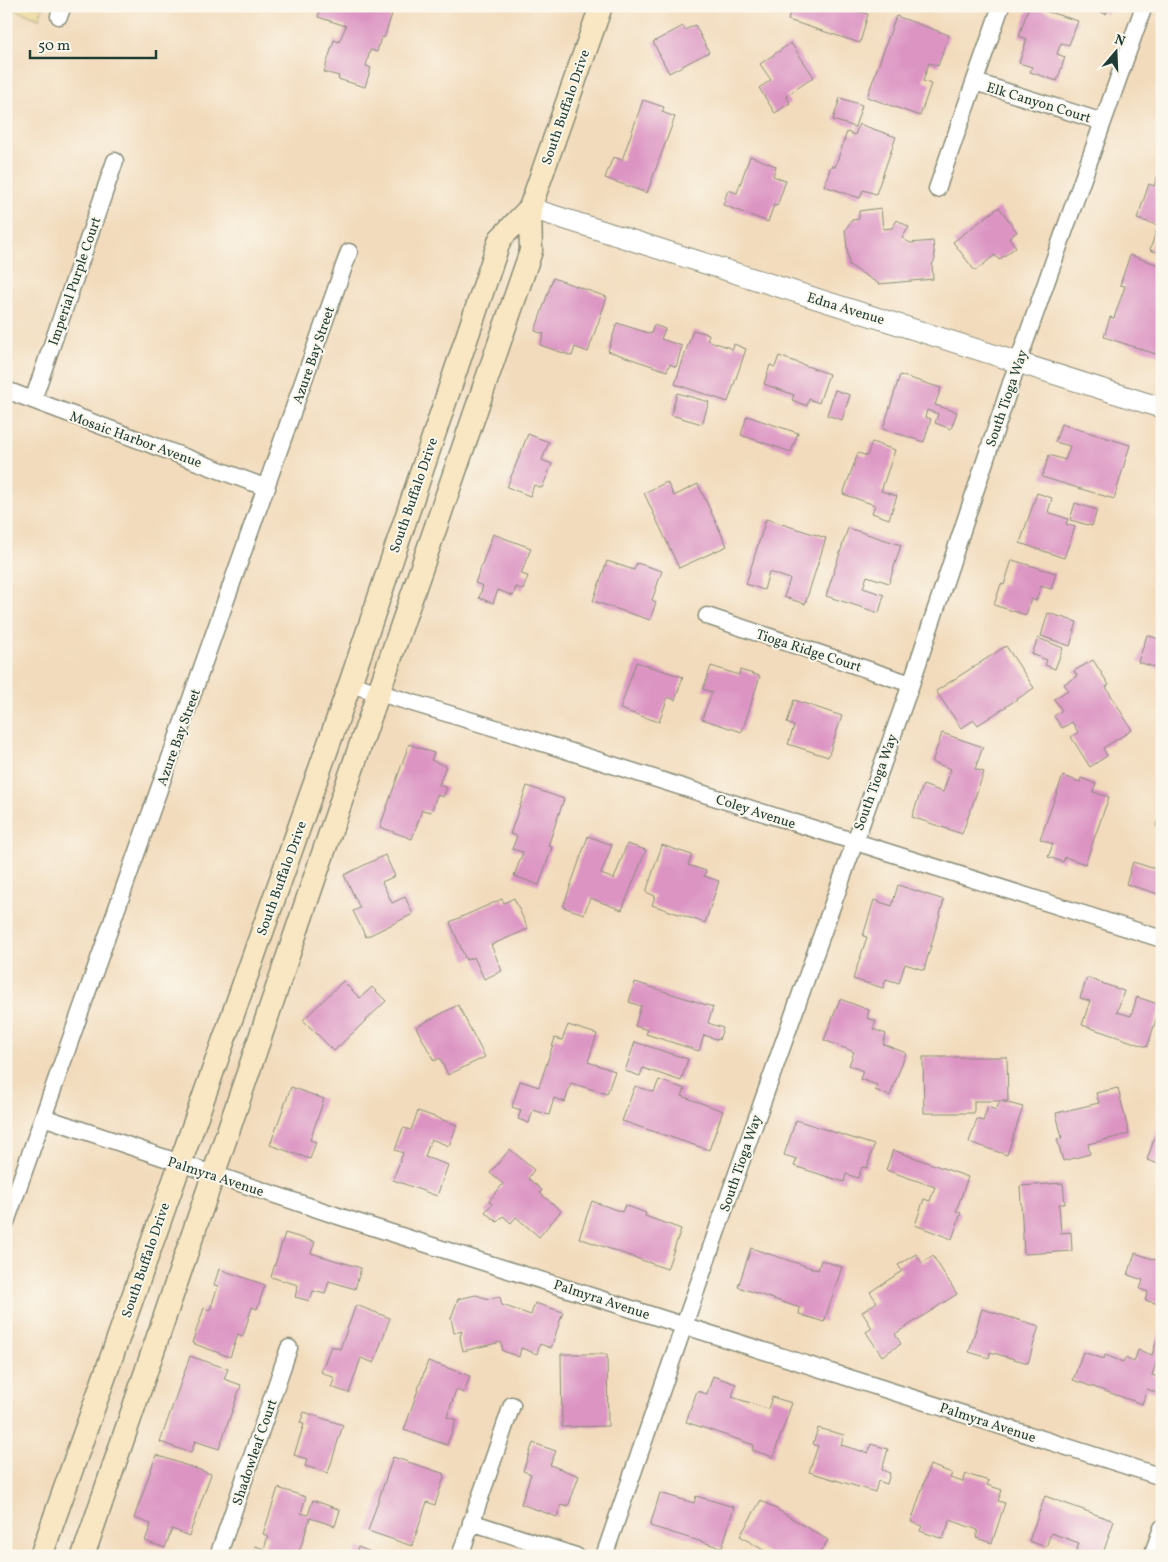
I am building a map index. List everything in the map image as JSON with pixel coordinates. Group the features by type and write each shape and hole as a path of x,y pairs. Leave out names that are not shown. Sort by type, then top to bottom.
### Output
{"main road":[{"name":"South Buffalo Drive","path":"83,1556 211,1174 380,693 531,251 530,208 601,6"},
{"name":"South Buffalo Drive","path":"41,1556 350,684 500,240 530,208"}],"street":[{"name":"Elk Canyon Court","path":"937,189 1001,6"},
{"name":"South Tioga Way","path":"604,1556 911,684 1018,362 1144,6"},
{"name":"Elk Canyon Court","path":"975,82 1103,122"},
{"name":"Imperial Purple Court","path":"32,400 115,161"},
{"name":"Edna Avenue","path":"530,208 1162,408"},
{"name":"Azure Bay Street","path":"6,1222 349,252"},
{"name":"Mosaic Harbor Avenue","path":"6,390 267,488"},
{"name":"Tioga Ridge Court","path":"707,616 911,684"},
{"name":"Coley Avenue","path":"350,684 1162,939"},
{"name":"Palmyra Avenue","path":"43,1117 179,1164 1162,1477"},
{"name":"Shadowleaf Court","path":"218,1556 290,1348"},
{"path":"460,1556 512,1405"},
{"path":"471,1522 576,1556"},
{"path":"1152,1556 1162,1528"}],"sand":[{"path":"6,6 43,6 39,19"}],"building":[{"path":"321,6 377,6 393,11 384,38 381,37 377,52 370,50 366,66 371,68 365,87 338,79 339,76 324,72 334,40 339,42 346,26 318,17"},
{"path":"792,6 843,6 868,14 860,43 788,20"},
{"path":"1029,6 1078,21 1069,45 1061,43 1057,54 1065,57 1057,81 1030,72 1032,67 1019,63 1027,39 1019,36"},
{"path":"1084,6 1109,6 1106,14"},
{"path":"896,16 949,35 938,66 929,63 923,81 931,84 920,116 867,97"},
{"path":"695,25 709,52 669,73 653,42 683,26 685,30"},
{"path":"791,43 814,77 786,96 790,103 775,113 759,88 771,80 760,64"},
{"path":"840,98 862,105 855,127 833,120"},
{"path":"643,100 664,107 662,112 675,117 647,193 605,178 613,157 622,160"},
{"path":"859,124 896,137 876,194 863,190 860,198 824,186 831,166 835,167 847,132 855,135"},
{"path":"750,156 776,166 773,176 786,181 777,206 774,205 768,222 723,205 728,190 737,193"},
{"path":"1162,164 1162,254 1150,250 1158,225 1137,219 1149,184 1154,186"},
{"path":"999,207 1017,232 1009,238 1016,247 999,260 995,255 975,271 953,242"},
{"path":"881,208 883,229 892,228 897,220 909,227 902,238 910,243 933,241 935,259 932,265 933,279 879,284 849,265 845,230 852,220 859,219 859,211"},
{"path":"1130,255 1162,266 1162,356 1104,337 1110,317 1114,318 1125,286 1120,285"},
{"path":"553,278 607,297 588,352 575,347 572,356 540,345 544,334 535,331"},
{"path":"617,323 651,334 654,325 665,329 661,339 682,346 676,367 670,364 667,371 608,351"},
{"path":"693,330 709,334 707,340 733,349 734,344 746,349 728,402 675,384"},
{"path":"779,356 829,374 819,403 809,399 807,406 792,400 794,395 764,384 770,365 775,367"},
{"path":"900,375 941,388 935,405 957,412 951,429 935,423 938,414 927,410 925,417 931,419 924,442 883,429"},
{"path":"835,390 850,395 842,420 827,415"},
{"path":"677,393 709,402 702,424 671,415"},
{"path":"747,416 798,433 791,452 741,435"},
{"path":"1061,424 1130,445 1114,499 1042,477 1049,455 1065,460 1070,446 1055,442"},
{"path":"528,434 549,442 542,460 552,464 542,488 534,485 530,496 507,487"},
{"path":"872,442 895,450 881,491 897,496 889,519 872,513 875,505 843,494 858,453 867,456"},
{"path":"667,482 674,496 698,484 727,546 679,568 644,493"},
{"path":"1037,493 1052,498 1048,512 1068,519 1066,524 1075,527 1064,558 1020,543"},
{"path":"1075,503 1097,510 1092,526 1070,520"},
{"path":"766,519 826,538 805,604 784,597 790,579 769,572 764,590 746,584"},
{"path":"848,528 901,545 889,583 867,576 863,588 884,595 879,613 826,596"},
{"path":"493,534 531,548 521,574 528,576 523,590 516,587 513,596 498,590 493,603 479,598 483,586 475,583"},
{"path":"1012,560 1056,573 1051,589 1041,586 1036,601 1031,599 1026,615 994,605 1001,584 1004,585"},
{"path":"607,561 634,570 637,563 662,571 652,600 656,602 650,620 593,601"},
{"path":"1048,613 1077,622 1070,646 1041,636"},
{"path":"1147,635 1162,640 1161,669 1138,662"},
{"path":"1038,638 1063,648 1055,669 1045,665 1047,660 1032,654"},
{"path":"1006,646 1034,688 978,725 974,720 961,728 936,691"},
{"path":"1093,660 1109,685 1106,687 1132,730 1103,748 1107,756 1090,767 1071,737 1078,732 1072,722 1062,728 1054,716 1062,710 1054,699 1068,690 1064,684 1077,676 1074,671"},
{"path":"636,662 683,677 675,700 668,697 659,722 620,709"},
{"path":"711,666 739,675 740,670 760,676 742,732 702,719 712,692 703,689"},
{"path":"794,700 842,716 828,757 788,744 794,726 787,723"},
{"path":"942,733 983,747 975,769 984,772 962,834 912,817 923,785 943,792 951,769 932,762"},
{"path":"409,744 434,753 431,760 446,766 439,785 447,788 443,797 437,795 431,812 422,810 412,839 380,827"},
{"path":"1063,776 1080,782 1081,778 1096,784 1093,792 1109,797 1085,864 1065,857 1063,862 1048,857 1053,844 1040,839"},
{"path":"527,786 564,799 548,846 552,847 539,885 514,876 523,852 512,849 517,836 510,834"},
{"path":"1162,810 1162,828 1156,826"},
{"path":"588,836 612,845 601,874 614,879 627,844 646,850 622,910 590,898 584,914 563,907"},
{"path":"662,845 692,855 688,865 706,871 704,876 719,881 705,923 652,905 655,896 646,892"},
{"path":"385,855 395,876 382,882 392,903 405,897 413,914 366,937 353,911 360,908 344,875"},
{"path":"1133,862 1162,871 1162,895 1126,884"},
{"path":"898,885 944,900 924,970 905,964 899,983 886,979 883,988 853,979 867,937 863,936 874,900 892,906"},
{"path":"514,898 528,929 491,945 502,971 484,979 474,957 466,960 450,922 502,899 504,903"},
{"path":"1087,978 1124,991 1117,1012 1131,1016 1137,997 1161,1005 1147,1047 1082,1025 1090,1001 1080,998"},
{"path":"343,981 360,998 372,987 386,1001 334,1051 303,1020"},
{"path":"635,982 713,1007 708,1023 723,1028 719,1040 704,1035 699,1051 646,1034 648,1030 635,1026 641,1006 629,1002"},
{"path":"840,999 869,1010 867,1018 876,1021 873,1029 886,1034 883,1044 906,1053 890,1096 875,1090 877,1085 860,1079 863,1071 849,1065 854,1052 824,1040"},
{"path":"458,1005 485,1057 448,1075 440,1058 434,1061 416,1027"},
{"path":"568,1025 597,1034 588,1062 615,1071 607,1094 571,1083 565,1102 554,1098 549,1115 533,1110 529,1123 518,1119 521,1110 512,1107 520,1081 539,1087 555,1038 562,1040"},
{"path":"635,1042 688,1059 681,1081 643,1068 640,1076 625,1071"},
{"path":"923,1057 1007,1057 1008,1101 974,1101 974,1113 924,1113"},
{"path":"659,1080 685,1089 682,1096 723,1111 709,1150 622,1121 635,1086 654,1092"},
{"path":"291,1087 324,1099 310,1140 316,1142 310,1159 270,1145"},
{"path":"1118,1088 1129,1134 1088,1144 1090,1154 1063,1161 1057,1139 1062,1138 1056,1113 1099,1103 1096,1093"},
{"path":"1000,1101 1023,1107 1007,1155 969,1142 977,1119 983,1121 988,1107 996,1110"},
{"path":"418,1111 457,1125 449,1146 431,1139 425,1157 448,1165 437,1196 393,1180 403,1153 395,1150 403,1128 411,1130"},
{"path":"1162,1116 1162,1165 1147,1160"},
{"path":"796,1120 874,1145 867,1168 862,1167 858,1178 846,1174 844,1182 794,1166 797,1159 784,1155"},
{"path":"510,1149 534,1170 528,1178 542,1190 540,1193 561,1211 539,1237 516,1217 511,1223 503,1216 497,1222 485,1212 492,1204 489,1201 503,1184 490,1173"},
{"path":"893,1150 968,1177 956,1211 961,1213 952,1239 915,1225 924,1199 930,1201 935,1187 886,1170"},
{"path":"1063,1183 1065,1204 1059,1204 1061,1233 1071,1232 1072,1251 1024,1254 1020,1186"},
{"path":"592,1201 622,1212 625,1205 646,1213 645,1216 681,1229 667,1269 579,1238"},
{"path":"285,1233 315,1242 311,1253 361,1268 355,1289 329,1281 325,1294 313,1291 310,1301 295,1297 298,1285 271,1277"},
{"path":"751,1248 818,1270 821,1260 842,1267 824,1322 799,1314 800,1308 738,1287"},
{"path":"1135,1253 1162,1262 1161,1305 1145,1300 1148,1292 1140,1289 1143,1280 1128,1275"},
{"path":"916,1254 922,1263 933,1256 957,1294 895,1334 901,1344 882,1356 866,1332 872,1328 862,1312 877,1302 870,1292 902,1271 898,1265"},
{"path":"219,1269 265,1285 257,1309 252,1307 243,1336 238,1334 230,1357 192,1343 204,1308 210,1310 218,1286 214,1285"},
{"path":"476,1295 489,1299 500,1297 502,1305 531,1315 535,1303 563,1312 551,1348 540,1344 537,1354 521,1348 519,1357 503,1351 501,1342 463,1351 460,1337 462,1331 454,1333 451,1318 458,1299"},
{"path":"356,1305 390,1318 374,1363 361,1358 349,1393 331,1387 335,1378 321,1372 331,1346 340,1349"},
{"path":"982,1309 1039,1326 1028,1363 990,1352 989,1358 969,1352"},
{"path":"1159,1334 1162,1335 1162,1359 1158,1358 1152,1375 1162,1379 1157,1393 1147,1389 1142,1404 1073,1380 1083,1352 1104,1359 1105,1355 1123,1362 1125,1358 1134,1362 1138,1350 1152,1355"},
{"path":"561,1354 607,1354 608,1426 562,1427"},
{"path":"190,1356 228,1369 224,1379 241,1385 219,1449 195,1441 191,1453 160,1442"},
{"path":"428,1361 470,1376 464,1393 456,1390 447,1417 456,1420 447,1445 404,1430"},
{"path":"713,1376 736,1384 732,1397 768,1409 772,1397 792,1403 773,1457 752,1450 754,1445 686,1422 697,1391 707,1394"},
{"path":"304,1412 343,1425 328,1473 305,1466 307,1459 294,1455 304,1424 300,1423"},
{"path":"818,1428 844,1435 841,1445 868,1453 871,1444 888,1449 882,1470 890,1473 887,1484 878,1481 875,1492 809,1472 818,1446 813,1444"},
{"path":"533,1443 556,1451 550,1465 579,1476 568,1507 561,1505 557,1517 521,1504 531,1474 523,1471"},
{"path":"156,1455 211,1474 189,1536 172,1529 165,1548 145,1541 151,1524 134,1518"},
{"path":"393,1457 445,1474 435,1505 427,1502 412,1546 368,1531"},
{"path":"930,1465 952,1473 950,1478 963,1482 966,1474 989,1481 987,1485 1002,1490 998,1501 1005,1503 992,1543 976,1538 978,1530 950,1520 943,1539 920,1531 922,1526 911,1522"},
{"path":"278,1488 306,1497 301,1513 308,1515 313,1500 340,1510 335,1526 310,1518 298,1556 252,1556 255,1546 264,1549 268,1536 263,1534"},
{"path":"660,1493 694,1503 696,1496 734,1507 722,1548 650,1526"},
{"path":"1045,1496 1114,1521 1102,1556 1074,1556 1079,1543 1051,1533 1046,1547 1029,1541"},
{"path":"761,1500 828,1540 818,1556 773,1556 740,1536"},
{"path":"358,1547 381,1556 355,1556"}]}
